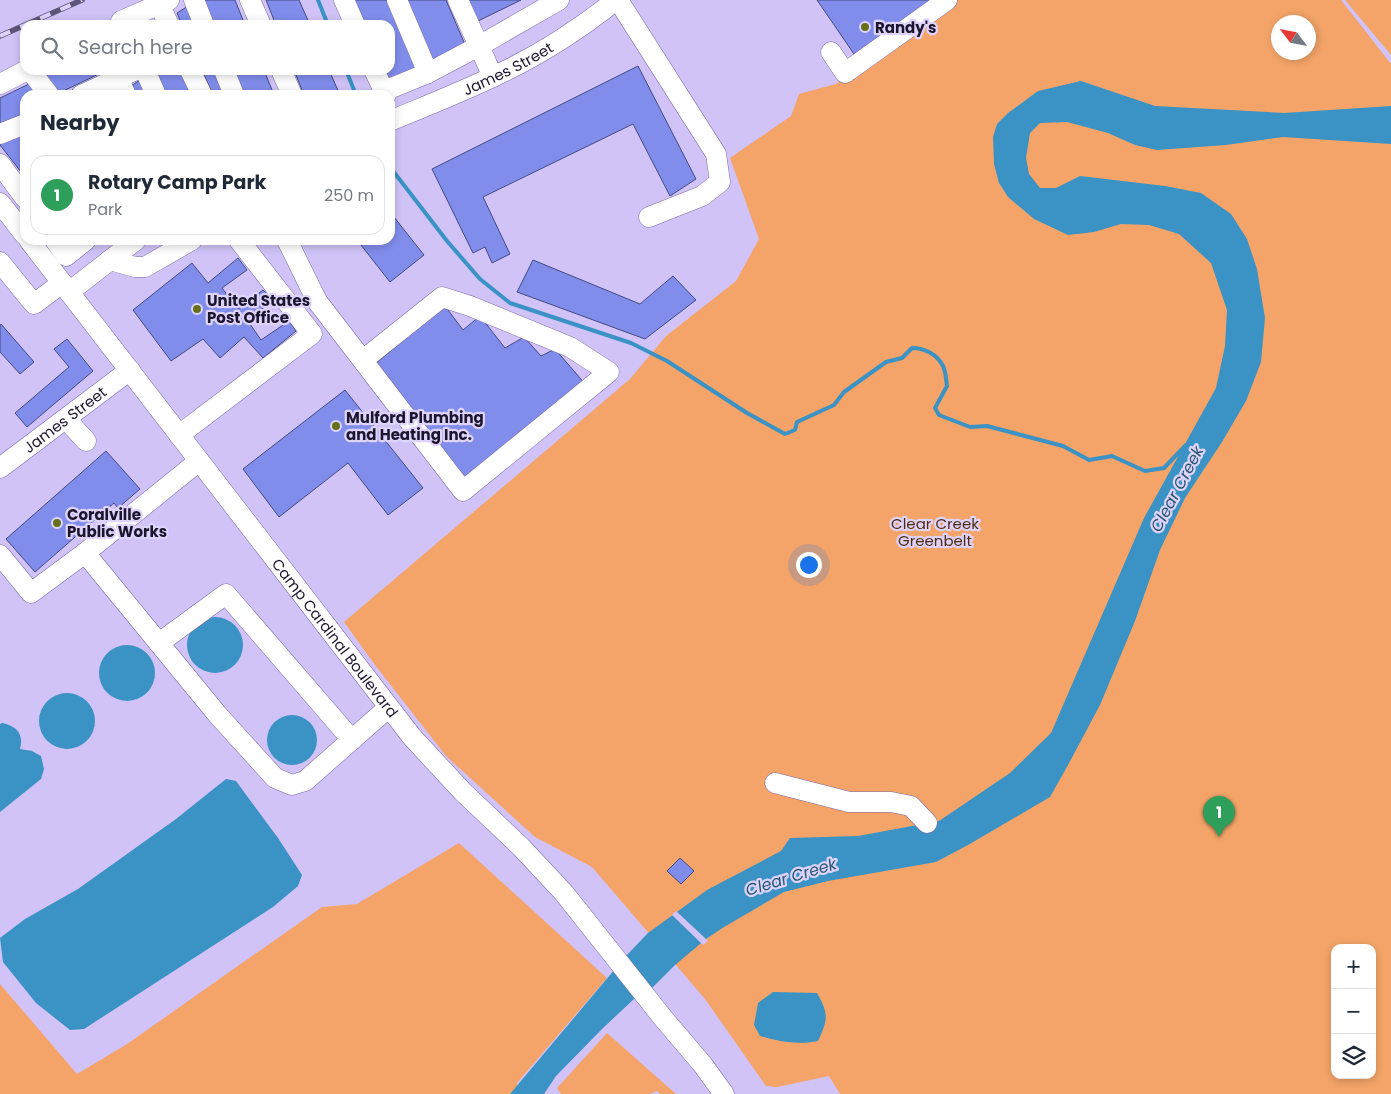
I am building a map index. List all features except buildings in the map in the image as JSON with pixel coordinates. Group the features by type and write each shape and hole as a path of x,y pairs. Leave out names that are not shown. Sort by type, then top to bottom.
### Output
{"street":[{"path":"194,0 202,20"},
{"path":"250,0 259,20"},
{"path":"344,0 353,20"},
{"path":"396,0 428,73"},
{"path":"458,0 493,77"},
{"path":"395,101 428,73 559,0"},
{"path":"617,0 716,154 720,182 702,196 649,216"},
{"name":"James Street","path":"395,104 493,77 534,56 568,35 617,0"},
{"path":"831,52 845,73 947,0"},
{"path":"127,20 164,2 168,20"},
{"path":"0,84 20,74"},
{"path":"33,75 44,90"},
{"path":"146,75 154,90"},
{"path":"192,75 200,90"},
{"path":"226,75 232,90"},
{"path":"283,75 290,90"},
{"path":"376,75 383,90"},
{"path":"99,90 127,81"},
{"path":"0,134 20,126"},
{"path":"0,164 20,191"},
{"name":"Camp Cardinal Boulevard","path":"0,203 20,228"},
{"name":"Camp Cardinal Boulevard","path":"34,245 388,708 463,792 521,847 564,893 663,1018 703,1065 724,1094"},
{"path":"58,245 66,256 80,245"},
{"path":"0,262 34,304 110,260 130,245"},
{"path":"110,260 135,267 145,267 183,245"},
{"path":"179,435 312,334 243,245"},
{"path":"289,245 317,301 463,491 609,372 570,346 470,306 442,297 363,360"},
{"name":"James Street","path":"0,468 130,370"},
{"path":"66,419 86,441"},
{"path":"0,555 31,592 85,553 199,461"},
{"path":"85,553 217,714 275,778 292,785 305,781 388,708"},
{"path":"159,643 226,594 352,740"},
{"path":"775,782 849,802 891,802 911,806 927,823"}],"green space":[{"name":"Clear Creek Greenbelt","path":"956,0 1341,0 1391,64 1391,1094 840,1094 829,1076 777,1087 766,1086 705,999 592,867 535,837 446,756 344,622 630,379 666,336 736,281 759,239 730,158 791,116 799,94 836,84"},
{"path":"1345,0 1391,0 1391,55"},
{"path":"459,843 607,978 517,1083 517,1087 510,1094 0,1094 0,984 77,1074 127,1044 322,907 357,904"},
{"path":"607,1033 676,1094 660,1094 657,1091 650,1094 561,1094 557,1088"}],"water":[{"name":"Clear Creek","path":"1081,81 1155,106 1284,113 1391,106 1391,144 1283,137 1226,145 1157,150 1135,145 1108,133 1067,122 1040,123 1030,133 1026,158 1029,174 1040,188 1056,188 1080,176 1165,186 1201,193 1231,214 1247,239 1257,269 1265,318 1261,362 1246,401 1222,442 1185,498 1160,550 1135,621 1100,705 1050,797 936,862 828,881 784,892 706,939 675,965 652,988 635,998 556,1076 544,1094 510,1094 626,956 648,933 707,890 781,851 790,838 858,836 939,821 1010,773 1051,733 1144,518 1216,388 1225,346 1227,310 1211,263 1179,234 1149,225 1121,224 1094,232 1068,235 1034,219 1008,197 999,183 994,164 993,137 997,124 1008,113 1038,91"},
{"path":"215,617 226,619 235,625 241,634 243,645 241,656 235,665 226,671 215,673 204,671 195,665 189,656 187,645 189,634 195,625 204,619"},
{"path":"127,645 138,647 147,653 153,662 155,673 153,684 147,693 138,699 127,701 116,699 107,693 101,684 99,673 101,662 107,653 116,647"},
{"path":"67,693 78,695 87,701 93,710 95,721 93,732 87,741 78,747 67,749 56,747 47,741 41,732 39,721 41,710 47,701 56,695"},
{"path":"287,715 297,715 310,722 317,735 317,745 310,758 297,765 287,765 278,761 271,754 267,745 267,735 271,726 278,719"},
{"path":"0,724 12,726 18,731 21,739 20,749 32,751 41,756 44,769 41,779 0,812"},
{"path":"226,779 236,781 278,838 302,875 298,886 273,907 84,1029 70,1030 36,1003 3,962 0,938 25,919 78,889 176,819"},
{"path":"773,992 817,993 824,1006 826,1017 824,1028 818,1041 789,1042 760,1036 754,1025 758,1003"}],"pier":[{"path":"676,911 708,941 703,945 672,915"}],"waterway":[{"path":"318,0 326,20"},
{"path":"348,75 354,90"},
{"name":"Clear Creek","path":"395,173 447,241 480,279 510,303 631,343 667,361 747,413 785,434 795,430 797,422 834,405 844,392 886,362 902,358 912,348 930,352 944,368 947,386 935,408 939,415 970,427 987,426 1063,446 1089,460 1112,456 1145,471 1164,468 1186,445"}],"railway":[{"path":"36,20 82,0"},
{"path":"0,36 20,27"}],"place":[{"name":"Randy's","path":"865,27"},
{"name":"United States Post Office","path":"197,309"},
{"name":"Mulford Plumbing and Heating Inc.","path":"336,426"},
{"name":"Coralville Public Works","path":"57,523"},
{"name":"Rotary Camp Park","path":"1219,837"}]}
